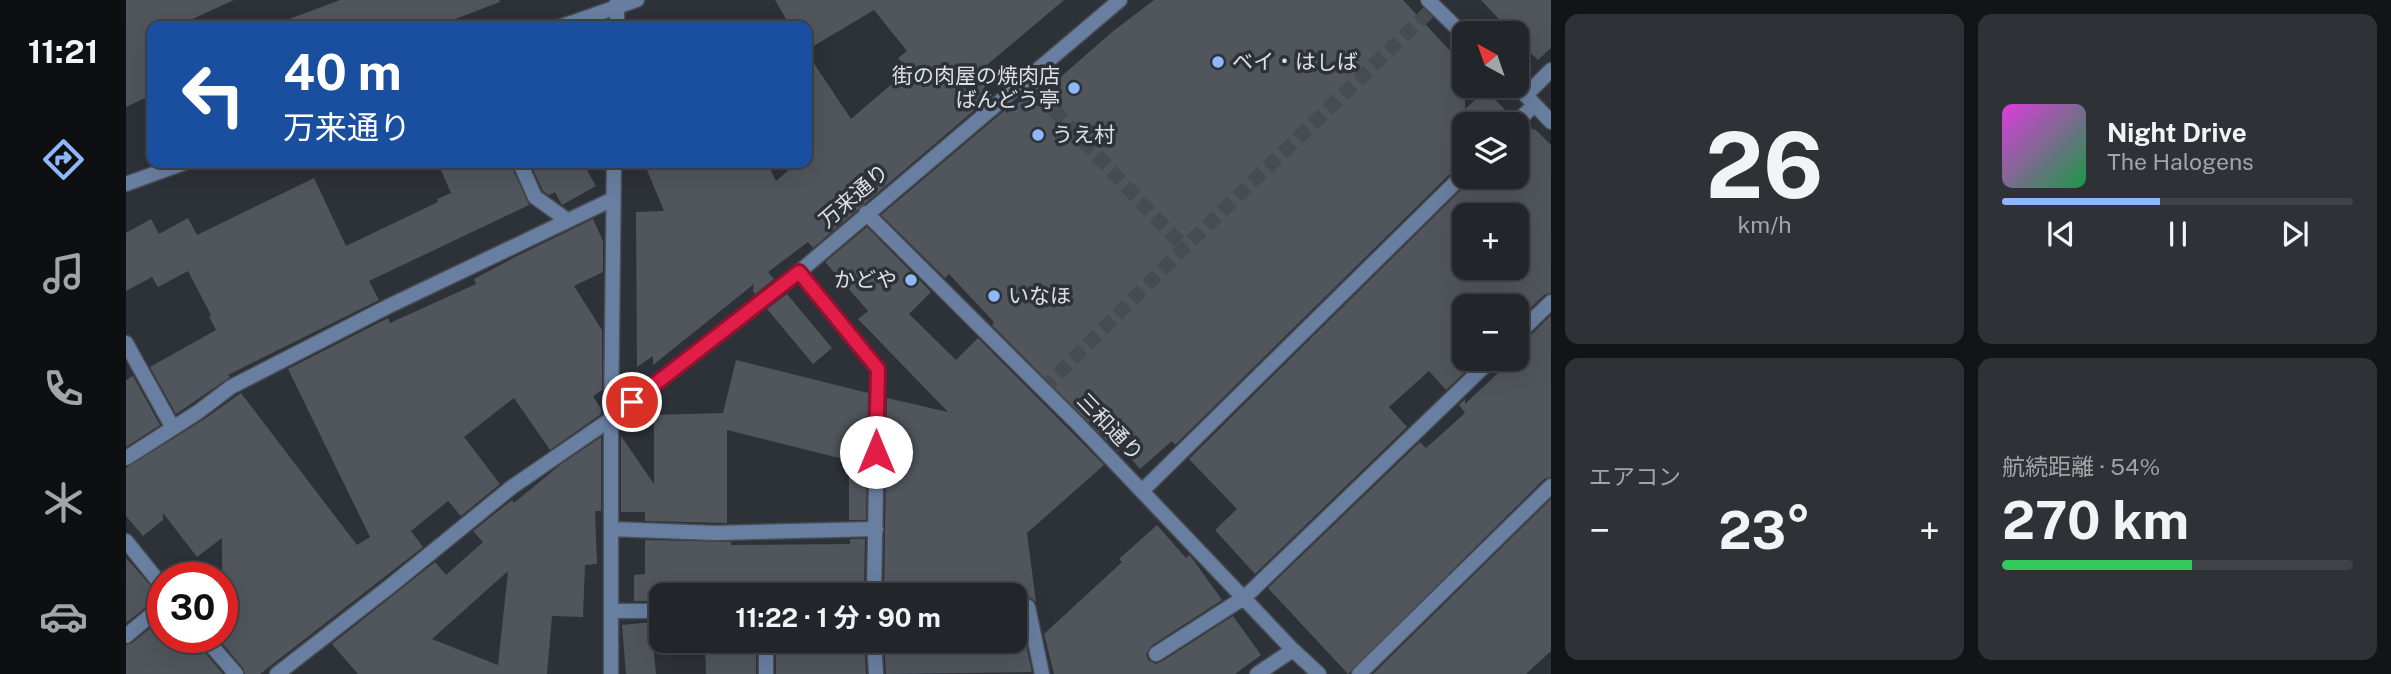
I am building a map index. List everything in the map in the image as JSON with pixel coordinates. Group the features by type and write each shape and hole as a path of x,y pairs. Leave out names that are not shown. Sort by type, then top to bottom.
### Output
{"street":[{"path":"574,21 617,4 637,0"},
{"name":"万来通り","path":"277,674 512,487 611,419 799,272 1120,0"},
{"path":"1428,0 1452,23"},
{"path":"1530,91 1551,70"},
{"path":"1529,98 1551,122"},
{"path":"126,184 170,168"},
{"path":"522,168 535,197 566,220"},
{"path":"611,674 614,168"},
{"path":"1142,491 1452,186"},
{"path":"126,458 231,387 389,306 613,199"},
{"name":"三和通り","path":"866,213 1319,674"},
{"path":"799,272 878,369 874,583"},
{"path":"1529,324 1549,307"},
{"path":"126,343 173,428"},
{"path":"1156,654 1245,597 1480,371"},
{"path":"1359,674 1551,486"},
{"path":"611,529 716,533 876,529"},
{"path":"126,541 147,567"},
{"path":"1027,607 1042,674"},
{"path":"611,611 649,611"},
{"path":"126,636 147,618"},
{"path":"1257,674 1293,650"},
{"path":"218,653 236,674"},
{"path":"766,653 766,674"},
{"path":"875,653 876,674"}],"building":[{"path":"126,0 234,0 188,21 147,21 147,97 126,107"},
{"path":"340,0 500,2 450,21 284,21"},
{"path":"775,0 1064,0 975,75 992,95 813,248 808,242 768,272 774,279 755,294 754,284 653,365 653,356 637,367 636,212 664,211 646,168 770,168 776,181 791,168 812,168 812,60 851,119 908,70 898,58 907,51 874,10 812,47 812,21 787,21"},
{"path":"1154,0 1403,0 1452,53 1452,98 1465,98 1465,109 1477,98 1494,98 1507,112 1452,112 1452,172 1175,445 1172,441 1140,469 1122,448 1118,452 992,325 994,322 949,274 945,278 881,215 1005,110 1007,113 1041,83 1047,89 1112,32"},
{"path":"1481,0 1551,0 1551,48 1538,60 1530,52 1530,21 1501,21"},
{"path":"1529,126 1551,145 1551,293 1544,295 1529,309 1529,294 1452,294 1452,371 1465,372 1446,390 1429,371 1389,407 1407,427 1255,574 1215,530 1237,509 1189,459 1462,189 1529,189"},
{"path":"440,168 512,168 529,205 369,281 379,300 228,375 230,377 176,414 150,367 216,330 188,271 158,287 152,277 126,291 126,233 151,219 159,234 188,218 197,235 314,178 346,246 438,202 437,199 451,193"},
{"path":"532,168 586,168 596,186 562,205 555,192 549,195 543,191"},
{"path":"593,219 603,241 603,272 574,286 602,330 602,390 593,396 601,414 550,450 514,398 464,437 500,484 461,516 448,501 411,531 423,547 260,674 245,674 230,653 238,653 238,562 222,562 222,538 197,557 163,513 163,520 143,536 126,516 126,468 241,393 357,545 370,537 288,369 388,318 390,323 476,284 474,279"},
{"path":"867,227 931,292 909,314 956,360 978,338 1104,465 1027,533 1036,602 1027,598 1027,583 884,583 887,398 948,412 858,319 868,311 825,262"},
{"path":"787,294 832,348 813,364 767,309"},
{"path":"1551,315 1551,477 1544,479 1348,674 1268,588 1420,442 1426,448 1465,413 1459,405 1465,399 1465,404 1500,371 1529,371 1529,337"},
{"path":"736,360 868,393 866,520 849,520 849,463 842,461 843,459 727,430 727,523 645,521 645,512 621,512 621,436 654,484 654,415 723,413"},
{"path":"133,376 160,425 126,447 126,380"},
{"path":"601,437 601,511 595,511 597,564 585,565 583,617 552,616 547,674 358,674 332,644 435,562 446,575 483,542 473,531 512,500 514,503 560,465","holes":["508,571 498,665 432,639"]},
{"path":"1551,499 1551,651 1526,674 1373,674"},
{"path":"1157,525 1186,558 1189,555 1192,558 1222,600 1151,646 1146,654 1148,660 1156,664 1161,662 1233,616 1261,655 1235,674 1054,674 1044,634 1122,562 1119,559"},
{"path":"850,539 865,539 864,583 649,583 649,601 634,601 634,575 645,574 645,540 731,542 731,545 850,544"},
{"path":"126,558 147,581 147,606 126,623"},
{"path":"649,622 649,653 654,653 656,674 626,674 622,625"},
{"path":"147,631 147,653 205,653 223,674 126,674 126,645"},
{"path":"1027,649 1032,672 886,674 885,653 1027,653"},
{"path":"705,653 756,653 756,674 706,674"},
{"path":"776,653 865,653 866,674 776,674"}],"tunnel":[{"path":"1043,389 1184,248 1435,6"},
{"path":"1025,79 1184,248"}],"place":[{"name":"ベイ・はしば","path":"1218,62"},
{"name":"街の肉屋の焼肉店 ばんどう亭","path":"1074,88"},
{"name":"うえ村","path":"1038,135"},
{"name":"かどや","path":"911,280"},
{"name":"いなほ","path":"994,296"}],"route":[{"path":"632,402 799,272 878,369 876,452"}]}
